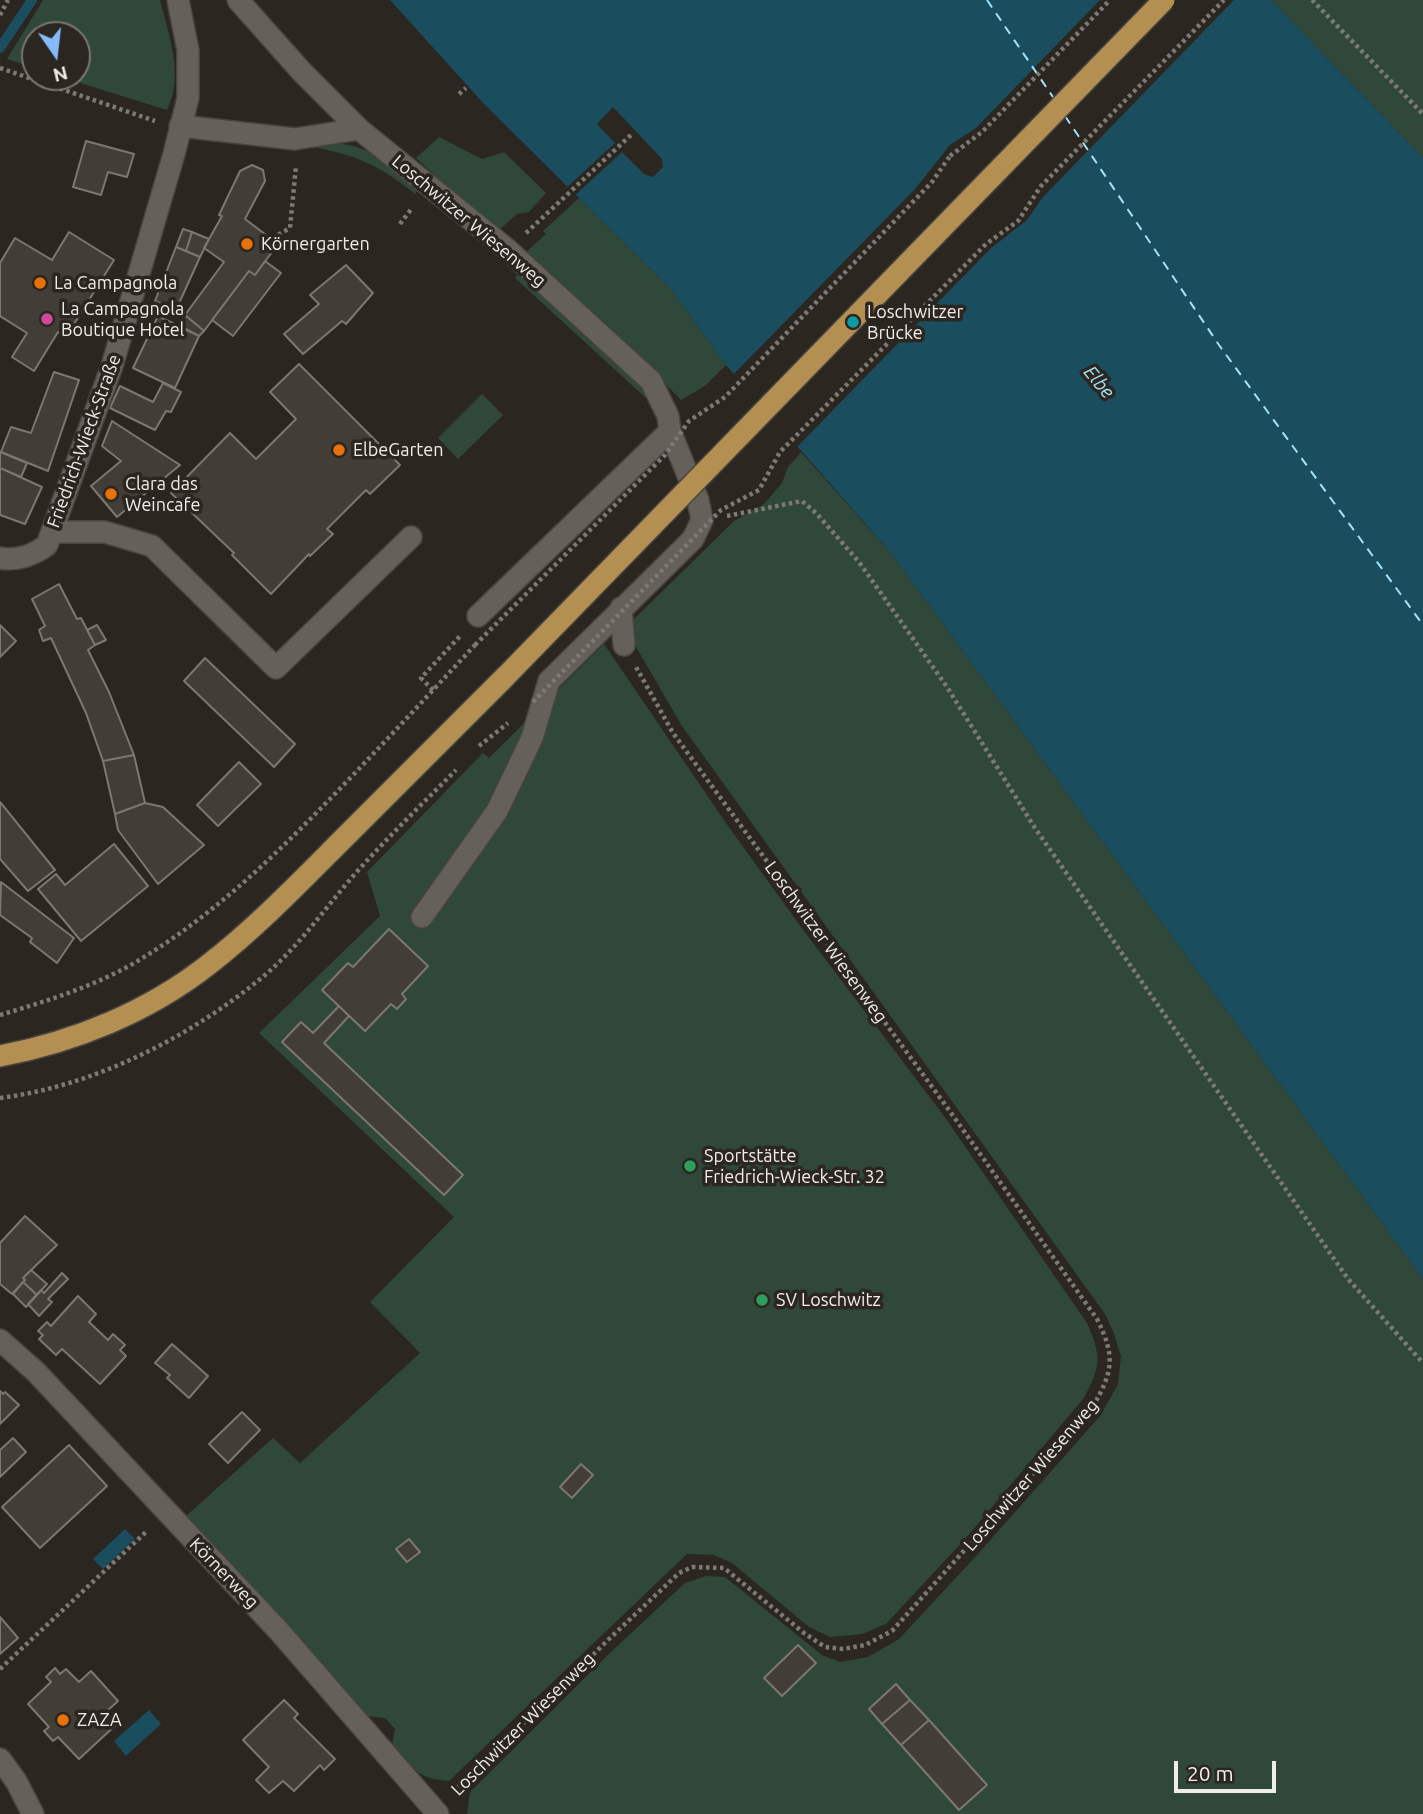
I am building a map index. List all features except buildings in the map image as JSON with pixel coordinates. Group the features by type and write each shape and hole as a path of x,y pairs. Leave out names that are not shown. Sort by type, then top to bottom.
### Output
{"main road":[{"path":"0,1056 51,1045 149,1003 206,967 273,909 506,676 1164,0"}],"street":[{"name":"Friedrich-Wieck-Straße","path":"0,558 37,553 47,545 112,366 188,98 188,50 178,0"},
{"name":"Loschwitzer Wiesenweg","path":"238,0 302,72 359,129 508,250 651,381 668,416 670,431 698,500 702,520"},
{"path":"180,127 295,139 359,129"},
{"path":"478,616 670,431"},
{"path":"422,917 497,811 531,738 549,681 693,539 702,520"},
{"path":"52,532 105,532 152,546 276,668 411,537"},
{"path":"621,608 624,645"},
{"name":"Körnerweg","path":"0,1340 36,1372 278,1630 437,1812"},
{"path":"0,1759 16,1781 33,1814"}],"path":[{"path":"0,15 8,0"},
{"path":"0,1015 54,998 127,967 205,915 241,885 310,820 475,645 665,455 689,421 724,397 932,182 950,156 982,132 1111,0"},
{"path":"533,702 721,510 759,490 780,452 986,244 1018,221 1041,186 1224,0"},
{"path":"1312,0 1423,114"},
{"path":"0,68 146,119 180,127"},
{"path":"459,94 466,88"},
{"path":"508,250 632,134"},
{"path":"272,238 290,228 296,162"},
{"path":"400,224 410,210"},
{"path":"702,520 802,501 817,513 859,562 947,687 1035,828 1348,1279 1423,1363"},
{"path":"433,690 421,678 478,616"},
{"name":"Loschwitzer Wiesenweg","path":"437,1812 608,1640 679,1573 692,1567 724,1567 825,1647 843,1649 865,1645 892,1631 1092,1408 1107,1383 1111,1357 1097,1319 949,1110 673,733 624,645"},
{"path":"0,1669 167,1512"}],"green space":[{"path":"43,0 160,0 175,69 172,97 167,110 91,86 91,21 30,21"},
{"path":"1271,0 1423,0 1423,158"},
{"path":"21,36 21,64 7,59"},
{"path":"439,137 482,159 504,152 546,193 529,212 517,214 497,232 416,158"},
{"path":"327,143 355,147 377,156 419,189 415,194 368,163 314,147"},
{"path":"579,198 669,287 726,365 705,386 681,400 606,323 525,253 546,234 543,231"},
{"path":"519,273 644,386 648,400 515,278"},
{"path":"482,394 503,415 458,459 438,438"},
{"path":"801,452 891,553 1423,1279 1423,1814 467,1814 470,1792 612,1651 685,1583 706,1576 725,1577 822,1655 840,1662 868,1657 899,1639 1101,1415 1118,1384 1121,1356 1105,1314 682,726 632,640 628,625 734,521 764,504 782,483 788,467"},
{"name":"Sportstätte Friedrich-Wieck-Str. 32","path":"604,644 728,826 944,1116 1087,1323 1097,1353 1096,1370 1083,1399 965,1539 886,1624 862,1634 830,1637 809,1627 732,1563 714,1555 687,1554 449,1781 438,1780 416,1771 405,1760 392,1746 395,1729 385,1718 365,1716 186,1516 273,1438 300,1463 420,1353 370,1302 454,1217 259,1033 380,916 367,872 483,753 489,758"}],"water":[{"name":"Elbe","path":"390,0 1271,0 1423,158 1423,1279 891,553 726,365 669,287 484,104"},
{"path":"125,1529 135,1539 103,1569 93,1559"},
{"path":"149,1710 161,1724 126,1756 114,1741"}],"pier":[{"name":"Loschwitzer Brücke","path":"1100,0 1234,0 1043,197 1027,220 991,248 794,450 731,377 915,189 950,145 976,128"},
{"path":"613,107 662,159 663,167 653,177 644,174 622,152 573,197 565,189 615,143 597,124"}],"waterway":[{"path":"0,48 32,0"}],"ferry route":[{"path":"987,0 1055,100"},
{"path":"1065,116 1219,345 1423,625"}],"place":[{"name":"Körnergarten","path":"247,244"},
{"name":"La Campagnola","path":"40,283"},
{"name":"La Campagnola Boutique Hotel","path":"47,319"},
{"name":"Loschwitzer Brücke","path":"853,322"},
{"name":"ElbeGarten","path":"339,450"},
{"name":"Clara das Weincafe","path":"111,494"},
{"name":"Sportstätte Friedrich-Wieck-Str. 32","path":"690,1166"},
{"name":"SV Loschwitz","path":"762,1300"},
{"name":"ZAZA","path":"63,1720"}]}
